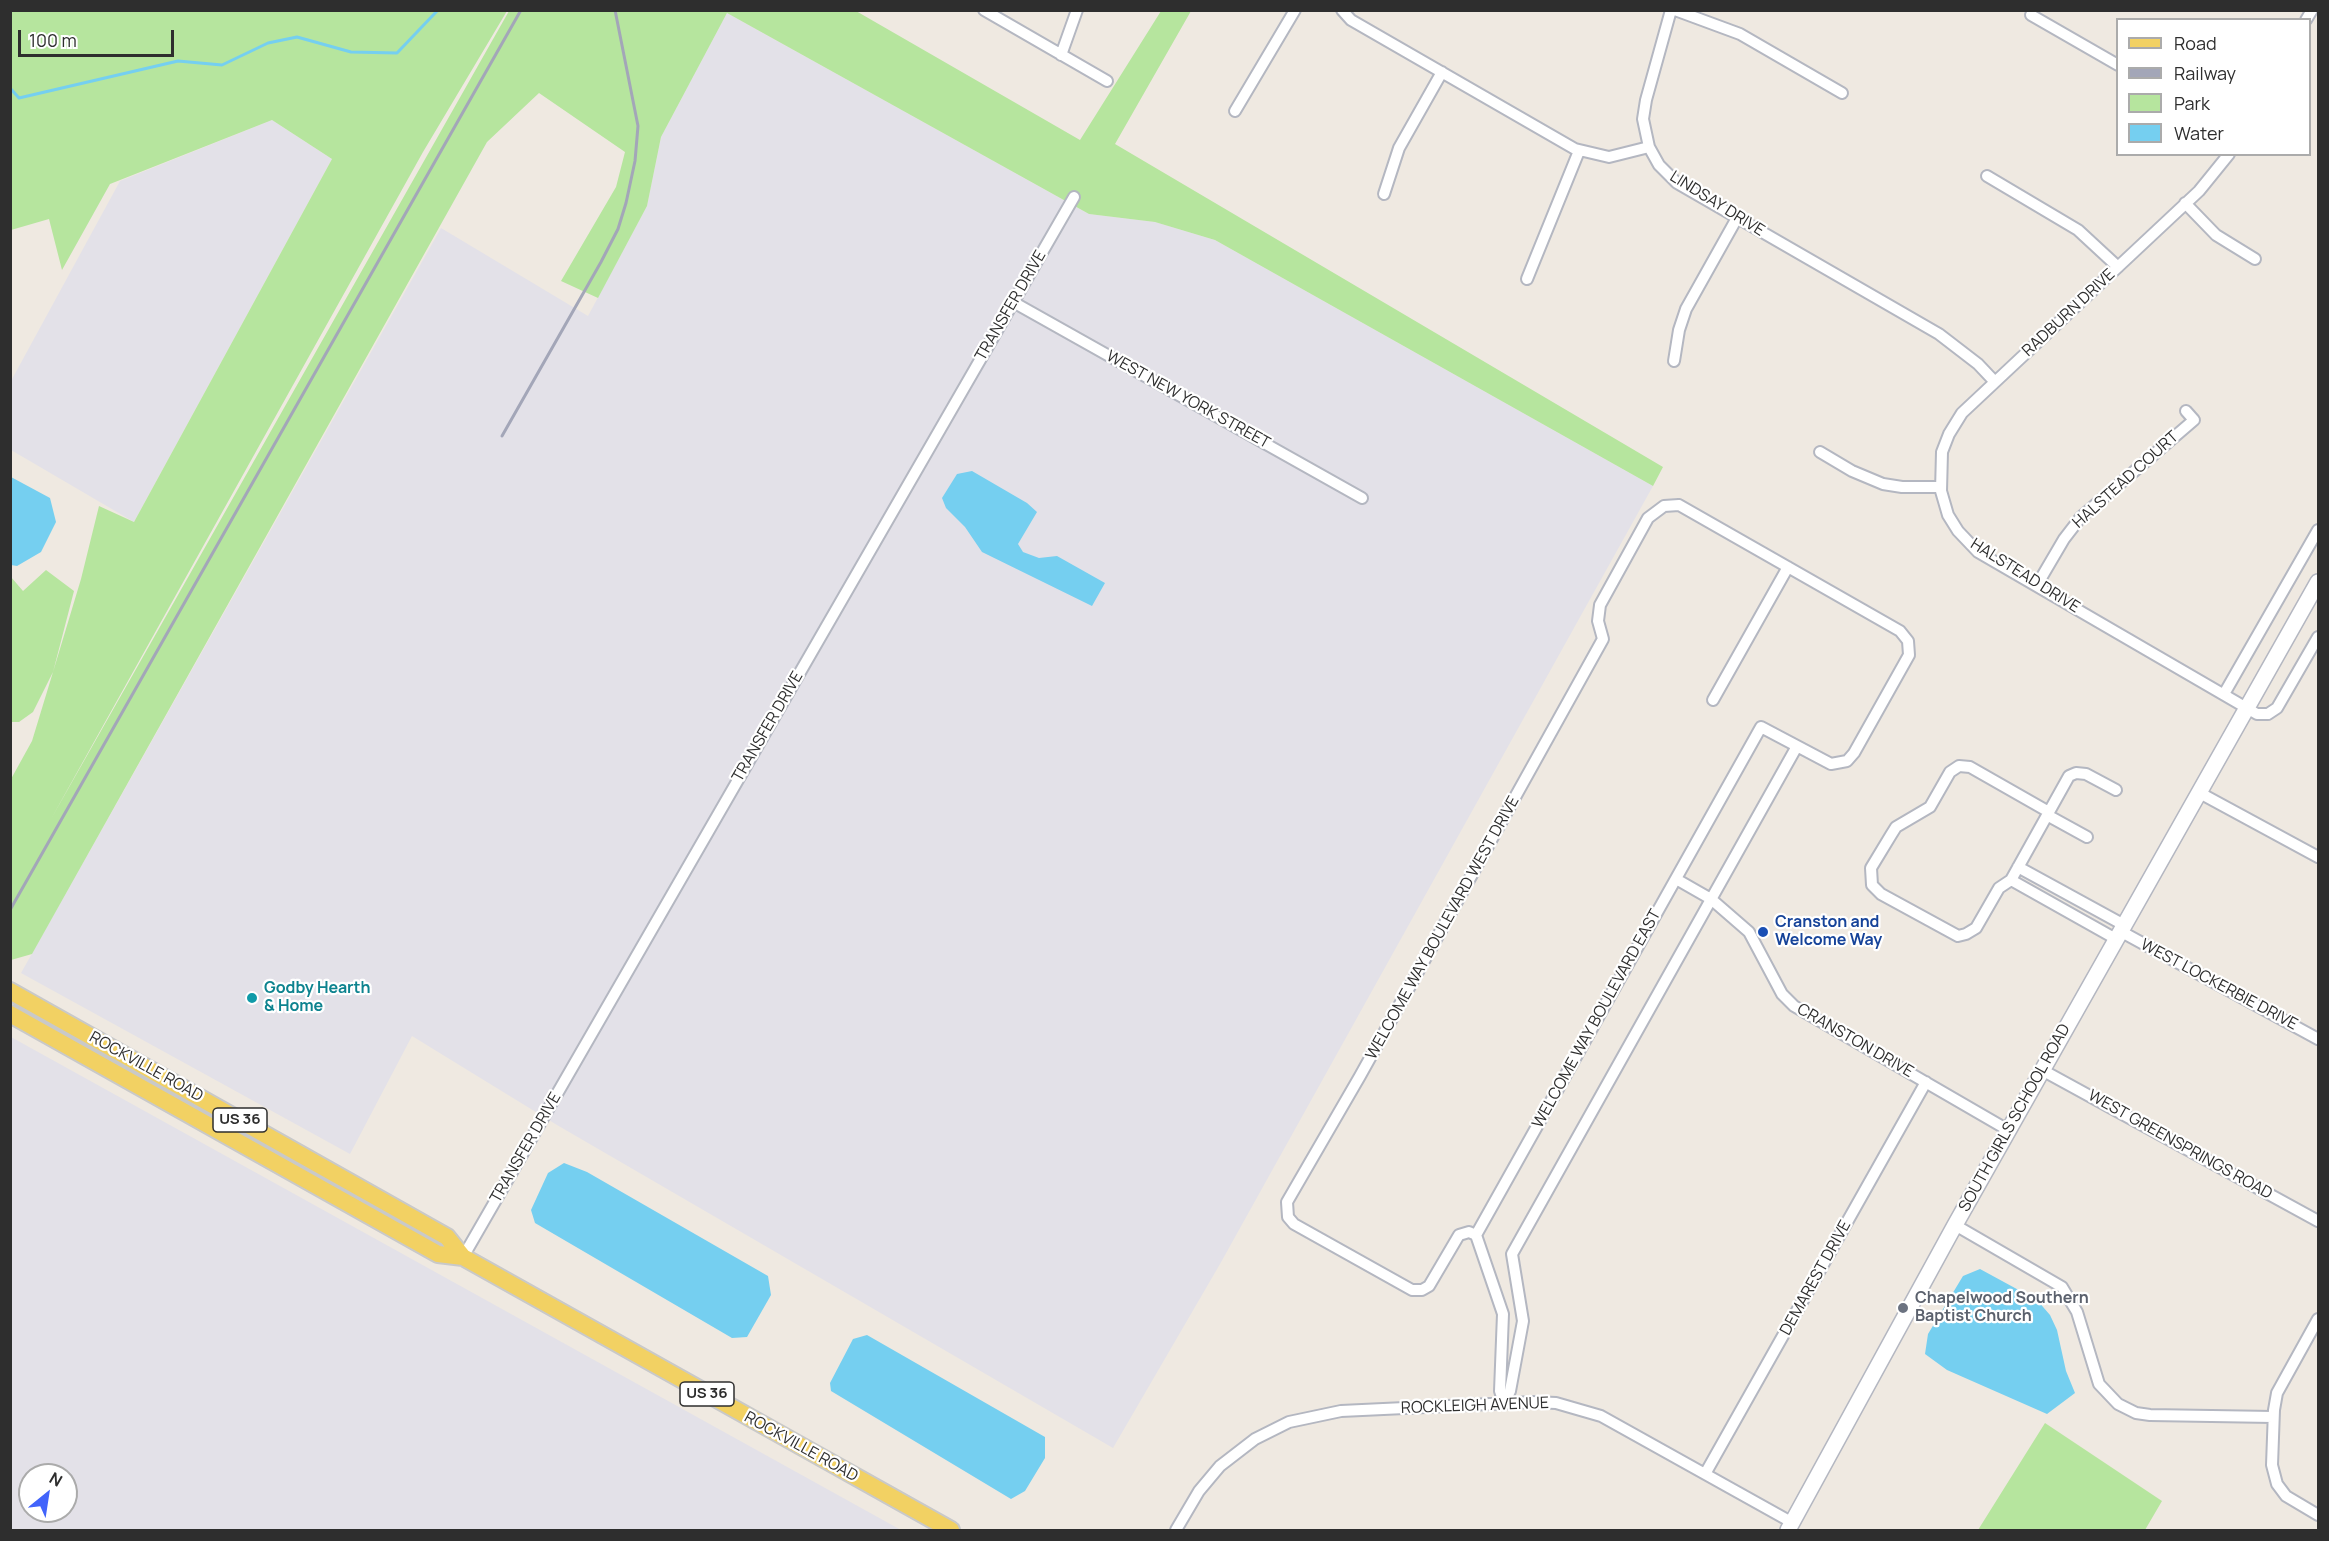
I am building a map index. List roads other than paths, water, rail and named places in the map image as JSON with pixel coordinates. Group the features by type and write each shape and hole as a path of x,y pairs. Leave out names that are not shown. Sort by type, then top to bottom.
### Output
{"main road":[{"name":"SOUTH GIRLS SCHOOL ROAD","path":"1790,1526 1954,1226 2246,707 2319,582"},
{"name":"ROCKVILLE ROAD","path":"10,991 447,1237 463,1257 951,1530"},
{"name":"ROCKVILLE ROAD","path":"10,1014 438,1254 463,1257"}],"street":[{"path":"984,10 1107,81"},
{"path":"1061,55 1077,10"},
{"path":"1235,111 1295,10"},
{"path":"1342,10 1351,20 1579,151 1609,157 1649,147 1644,128 1645,104 1673,10 1740,34 1842,93"},
{"path":"2031,15 2116,64"},
{"path":"1384,194 1399,148 1442,72"},
{"name":"LINDSAY DRIVE","path":"1649,147 1669,177 1939,334 1978,364 1995,382"},
{"path":"1527,279 1579,151"},
{"name":"RADBURN DRIVE","path":"1940,487 1940,462 1949,434 1962,413 2212,177 2228,156"},
{"path":"1987,176 2078,230 2118,267"},
{"name":"TRANSFER DRIVE","path":"463,1257 1074,197"},
{"path":"2185,203 2216,235 2255,259"},
{"path":"1674,361 1679,330 1686,309 1737,218"},
{"name":"WEST NEW YORK STREET","path":"1013,302 1362,498"},
{"name":"HALSTEAD COURT","path":"2037,585 2078,520 2194,420 2186,411"},
{"path":"1820,452 1852,471 1883,484 1902,488 1940,487"},
{"name":"HALSTEAD DRIVE","path":"1940,487 1948,515 1967,542 1978,552 2246,707"},
{"name":"WELCOME WAY BOULEVARD WEST DRIVE","path":"1476,1235 1469,1232 1459,1235 1431,1284 1422,1290 1412,1290 1294,1224 1288,1217 1287,1202 1366,1066 1603,639 1598,621 1602,602 1649,516 1664,506 1682,507 1788,567"},
{"path":"2224,694 2319,530"},
{"path":"1504,1404 1510,1391 1523,1321 1512,1254 1796,747 1833,765 1842,763 1852,756 1908,658 1910,645 1900,631 1788,567 1713,700"},
{"path":"2246,707 2260,714 2276,709 2319,637"},
{"name":"WELCOME WAY BOULEVARD EAST","path":"1476,1235 1761,727 1796,747"},
{"path":"2087,837 2048,813 1970,767 1959,766 1950,772 1930,807 1896,827 1871,868 1872,885 1881,894 1958,936 1976,928 1999,888 2011,879 2018,867 2048,813 2069,776 2076,773 2086,774 2116,790"},
{"path":"2198,792 2319,857"},
{"path":"2018,867 2120,932"},
{"name":"CRANSTON DRIVE","path":"1676,879 1712,899 1749,932 1782,994 1794,1006 2008,1130"},
{"path":"2011,879 2120,932"},
{"name":"WEST LOCKERBIE DRIVE","path":"2120,932 2319,1039"},
{"name":"WEST GREENSPRINGS ROAD","path":"2042,1070 2319,1221"},
{"name":"DEMAREST DRIVE","path":"1705,1474 1926,1082"},
{"path":"1954,1226 2050,1278 2065,1291 2077,1312 2094,1375 2104,1391 2118,1404 2136,1413 2150,1415 2273,1416"},
{"path":"1476,1235 1503,1314 1500,1391 1504,1404"},
{"path":"2319,1319 2280,1386 2273,1416 2272,1465 2277,1484 2294,1502 2319,1515"},
{"name":"ROCKLEIGH AVENUE","path":"1176,1530 1198,1491 1220,1466 1255,1439 1289,1422 1341,1411 1556,1403 1580,1407 1611,1420 1790,1526"}],"water":[{"path":"972,471 1027,503 1037,512 1018,544 1023,552 1039,558 1057,556 1105,583 1092,606 982,552 965,527 946,508 942,498 957,474"},
{"path":"11,477 50,498 56,522 41,552 17,566 11,565"},
{"path":"564,1163 587,1172 768,1276 771,1295 747,1337 732,1338 535,1223 531,1210 548,1173"},
{"path":"1980,1269 2037,1300 2050,1315 2057,1330 2066,1371 2075,1393 2047,1414 1947,1370 1925,1354 1928,1334 1963,1276"},
{"path":"867,1335 1045,1437 1045,1458 1025,1491 1011,1499 831,1391 830,1383 853,1339"}],"waterway":[{"path":"10,88 19,98 178,61 222,65 268,43 297,37 351,52 397,53 438,10"}],"railway":[{"path":"10,910 521,10"},
{"path":"502,436 601,262 618,229 626,203 635,161 638,126 615,10"}],"place":[{"name":"Cranston and Welcome Way","path":"1763,932"},
{"name":"Godby Hearth & Home","path":"252,998"},
{"name":"Chapelwood Southern Baptist Church","path":"1903,1308"}]}
